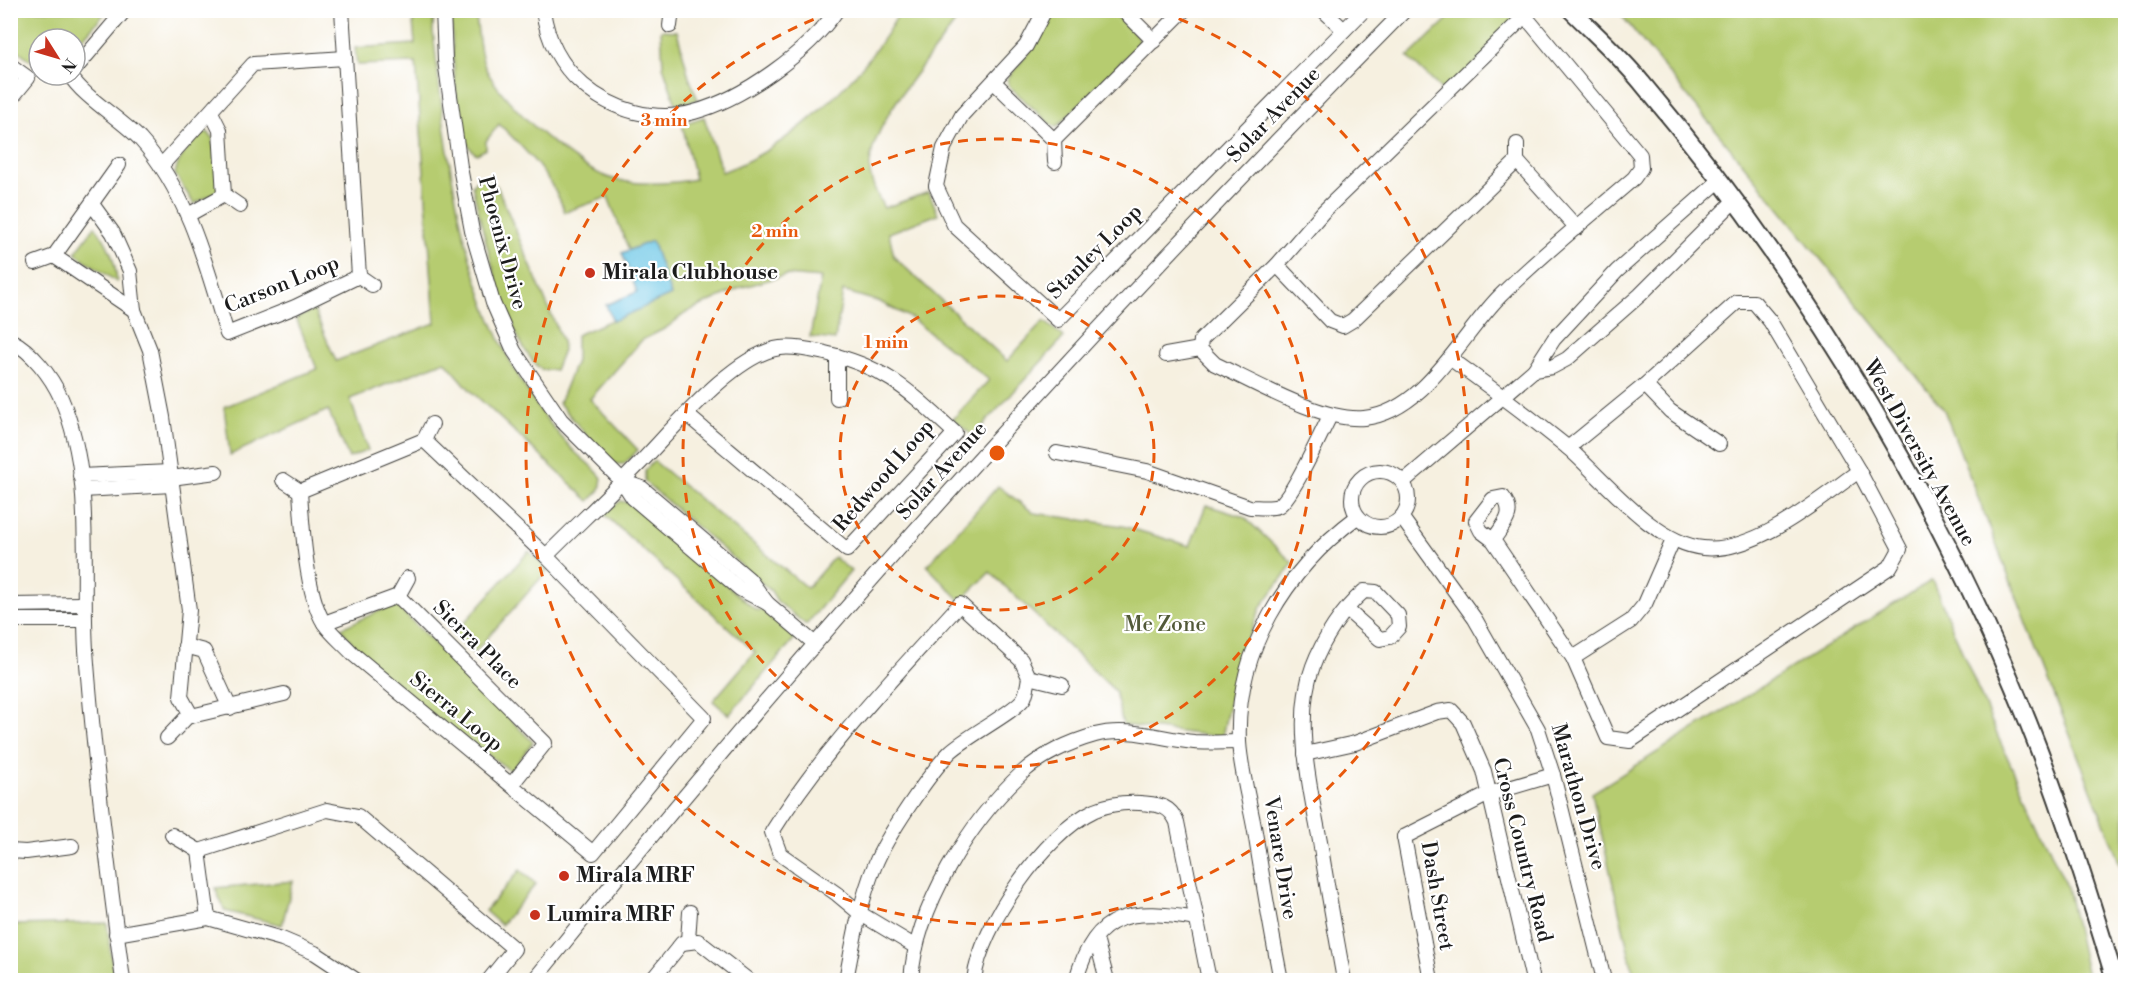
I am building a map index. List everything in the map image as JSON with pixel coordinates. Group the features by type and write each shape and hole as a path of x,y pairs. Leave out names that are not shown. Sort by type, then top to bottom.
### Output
{"street":[{"path":"87,55 125,10"},
{"name":"Carson Loop","path":"83,87 139,139 161,166 188,215 210,275 227,334 295,307 359,276 342,10"},
{"name":"Phoenix Drive","path":"443,10 445,60 460,167 472,231 493,303 514,351 561,420 622,481 642,488 749,579 767,603 814,643"},
{"path":"543,10 546,33 570,74 598,98 632,112 665,116 694,112 742,91 788,61 828,23 837,10"},
{"path":"670,26 672,10"},
{"name":"Stanley Loop","path":"1045,10 1026,46 995,83 962,115 944,148 936,186 954,225 1058,320 1364,10"},
{"path":"1123,10 1154,40"},
{"path":"1054,140 1184,10"},
{"path":"1323,10 1344,30"},
{"name":"Solar Avenue","path":"534,981 814,643 1073,358 1284,133 1405,10"},
{"name":"West Diversity Avenue","path":"1571,10 1641,82 1734,201 1813,313 1861,388 1902,460 1960,574 2038,748 2082,867 2115,981"},
{"path":"1525,16 1640,155 1641,168 1634,178 1499,297 1451,359 1426,384 1391,411 1364,418 1330,416 1215,364 1200,349 1201,340 1277,265 1323,212 1525,16"},
{"path":"161,166 253,64 345,58"},
{"path":"10,65 27,78 10,100"},
{"path":"995,83 1054,140 1056,162"},
{"path":"211,112 220,130 224,195"},
{"path":"1517,144 1517,161 1577,228"},
{"path":"1277,265 1330,321 1342,326 1353,320 1517,161"},
{"path":"34,263 54,256 119,165"},
{"path":"1403,482 1534,370 1554,339 1617,271 1719,182"},
{"path":"224,195 240,206"},
{"path":"188,215 224,195"},
{"path":"1534,370 1552,367 1567,359 1640,295 1734,201"},
{"path":"92,204 113,232 130,271 134,310 150,350 189,610 181,697 191,715"},
{"path":"54,256 134,310"},
{"path":"359,276 372,285"},
{"path":"1494,540 1573,658 1608,738 1630,741 1890,567 1900,549 1859,471 1770,321 1754,302 1737,302 1645,385 1568,448"},
{"path":"10,340 45,371 61,398 81,476 83,604 91,720 109,893 123,981"},
{"name":"Redwood Loop","path":"546,556 686,414 723,379 757,357 779,348 804,348 879,370 912,394 955,433 847,550 686,414"},
{"path":"1166,355 1200,349"},
{"path":"837,356 837,398"},
{"path":"1451,359 1502,395 1568,448 1642,516 1673,540 1704,548 1733,544 1767,533 1859,471"},
{"path":"1645,385 1671,411 1719,444"},
{"path":"1057,453 1147,471 1250,507 1267,508 1279,505 1290,492 1330,416"},
{"path":"283,480 300,491 424,440 432,424"},
{"name":"Sierra Loop","path":"300,491 303,530 313,589 324,622 353,654 593,853 704,718 546,556 424,440"},
{"path":"1381,471 1397,476 1403,482 1408,500 1402,518 1379,528 1363,523 1357,517 1351,499 1358,481 1364,475 1381,471"},
{"path":"83,490 216,472"},
{"path":"81,476 171,478"},
{"name":"Venare Drive","path":"1281,981 1263,893 1239,742 1243,700 1252,652 1269,613 1308,561 1336,533 1357,517"},
{"name":"Marathon Drive","path":"1402,518 1469,610 1501,660 1538,729 1553,775 1604,981"},
{"path":"1573,658 1631,621 1645,604 1673,540"},
{"path":"324,622 398,596 408,578"},
{"name":"Sierra Place","path":"398,596 544,743 512,784"},
{"path":"10,605 83,604"},
{"path":"846,981 861,914 875,865 911,804 950,753 976,731 1025,697 1029,676 1021,660 960,604 896,675 791,802 772,832 780,854 861,914 916,947"},
{"path":"1344,981 1305,754 1306,700 1312,667 1326,639 1347,610"},
{"path":"10,620 84,620"},
{"path":"185,646 204,651 230,708"},
{"path":"1029,676 1062,685"},
{"path":"167,738 191,715 284,694"},
{"name":"Cross Country Road","path":"1305,754 1355,743 1437,712 1451,710 1463,723 1484,771 1533,981"},
{"path":"911,981 916,947 932,900 956,856 990,808 1023,771 1054,751 1096,734 1135,733 1193,742 1239,742"},
{"name":"Dash Street","path":"1431,981 1404,837 1489,794 1553,775"},
{"path":"974,981 993,927 1023,876 1068,827 1096,810 1124,802 1161,805 1172,811 1209,981"},
{"path":"172,835 199,851 327,810 358,816 514,949 489,981"},
{"path":"1393,827 1404,837"},
{"path":"10,851 26,852 72,846"},
{"path":"199,851 208,918"},
{"path":"688,940 690,912"},
{"path":"1076,981 1085,955 1106,926 1118,918 1139,914 1197,919"},
{"path":"116,934 208,918 282,939 315,953 356,981"},
{"path":"1096,939 1107,981"},
{"path":"652,981 682,943 688,940 698,941 748,981"}],"green space":[{"path":"11,10 107,11 87,34 87,27 27,27 27,58 11,45"},
{"path":"412,11 434,11 433,31 452,178 474,274 491,320 512,364 542,413 573,450 602,478 600,490 589,501 471,391 445,361 350,399 368,450 349,458 328,410 230,455 224,407 317,369 296,318 314,310 336,361 435,323 416,63 357,65 355,48 415,44"},
{"path":"451,11 475,11 480,49 486,69 495,84 525,118 563,151 601,175 626,182 656,183 695,179 682,124 704,117 722,172 748,161 775,145 825,106 868,60 900,11 963,11 891,111 879,133 872,154 870,173 884,208 929,192 938,214 889,233 894,257 1007,361 1044,321 1064,337 973,436 953,419 989,380 911,318 880,302 843,291 835,340 810,337 821,278 786,275 740,288 687,312 666,328 642,340 590,399 638,450 624,464 615,464 593,443 559,403 576,361 576,335 671,295 652,241 629,250 608,197 565,212 546,176 499,124 486,141 486,149 477,154 469,147 459,112"},
{"path":"1055,11 1112,11 1138,36 1140,43 1057,127 1050,124 1009,86 1007,79 1038,41"},
{"path":"1456,11 1530,11 1445,93 1408,57"},
{"path":"1628,11 2125,11 2125,877 1944,410 1622,16"},
{"path":"661,30 677,31 689,77 698,100 676,105 663,66"},
{"path":"208,132 213,139 219,187 215,193 194,204 175,174 176,168 187,150 197,139"},
{"path":"480,176 497,186 562,340 563,350 555,370 542,370 530,357 518,337 508,312 498,284 472,185"},
{"path":"95,226 110,252 117,282 75,253"},
{"path":"654,461 807,588 834,557 851,571 806,625 777,601 771,591 645,482 645,470"},
{"name":"Me Zone","path":"998,486 1034,513 1123,526 1190,546 1206,505 1244,517 1293,563 1261,607 1237,665 1222,737 1123,725 1115,691 990,572 961,601 927,566"},
{"path":"621,501 629,503 756,610 762,610 795,638 729,715 713,701 755,652 603,513"},
{"path":"529,551 548,570 473,654 454,634"},
{"path":"1932,580 1999,739 2067,887 2088,980 1635,980 1592,793"},
{"path":"395,604 533,742 511,771 397,687 357,649 341,628"},
{"path":"520,870 536,884 501,925 485,911"},
{"path":"293,881 282,925 225,911 215,888"},
{"path":"107,923 114,980 11,980 11,925"}],"water":[{"path":"652,241 671,295 613,321 606,305 637,292 622,253"}],"place":[{"name":"Mirala Clubhouse","path":"590,273"},
{"name":"Mirala MRF","path":"564,876"},
{"name":"Lumira MRF","path":"535,915"}]}
